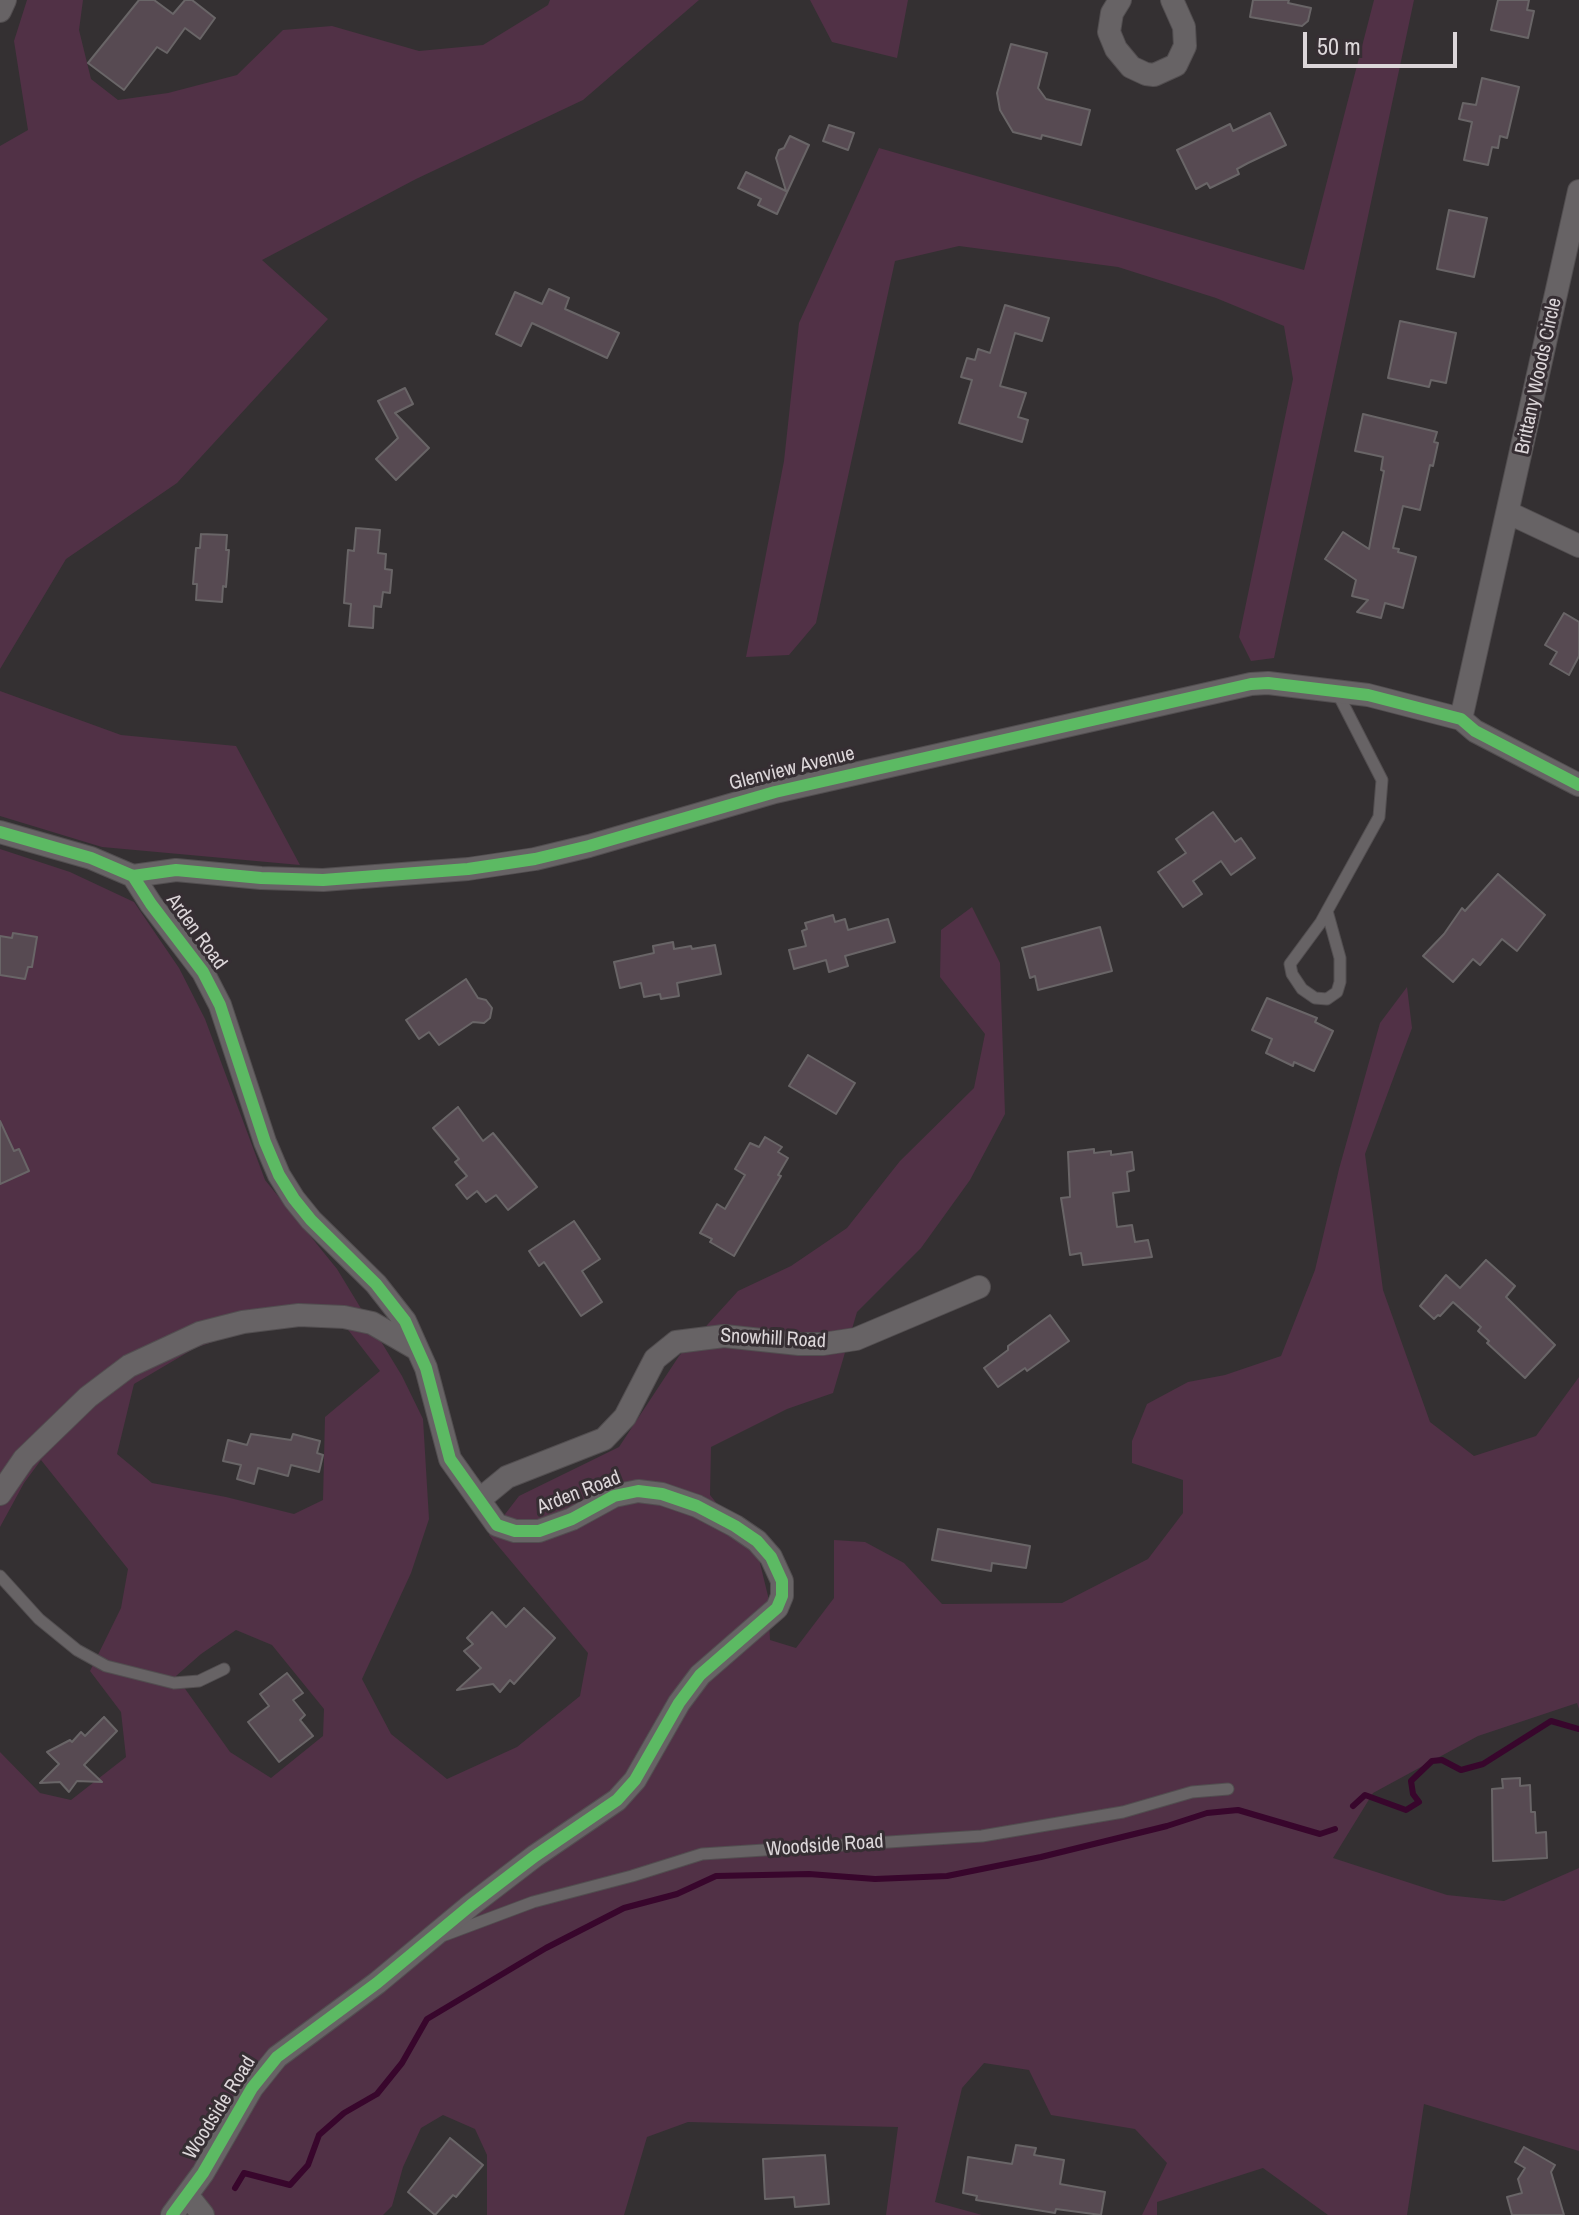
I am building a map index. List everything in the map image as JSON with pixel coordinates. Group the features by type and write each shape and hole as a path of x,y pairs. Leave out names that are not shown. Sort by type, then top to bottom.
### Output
{"street":[{"path":"0,11 5,0"},
{"path":"1120,0 1112,13 1109,32 1116,49 1131,67 1154,75 1176,65 1185,46 1184,27 1172,0"},
{"name":"Brittany Woods Circle","path":"1461,719 1579,191"},
{"path":"1509,513 1579,546"},
{"name":"Glenview Avenue","path":"133,876 176,870 323,880 420,874 508,863 589,846 775,792 1228,688 1268,683 1396,701 1461,719 1475,731 1579,785"},
{"path":"0,832 91,858 133,876"},
{"name":"Arden Road","path":"133,876 203,972 220,1005 265,1142 279,1175 311,1220 390,1300 405,1321 426,1368 450,1459 497,1525 515,1531 539,1531 572,1519 614,1496 638,1491 662,1494 697,1506 735,1526 757,1541 780,1572 782,1596 777,1608 700,1675 679,1703 635,1780 617,1800 535,1856 425,1943"},
{"name":"Snowhill Road","path":"479,1500 507,1477 604,1439 625,1417 655,1359 676,1342 724,1336 799,1344 856,1339 979,1287"},
{"path":"0,1494 34,1448 88,1397 129,1366 200,1333 243,1322 299,1315 344,1317 372,1323 417,1349"},
{"name":"Woodside Road","path":"172,2215 188,2196 252,2088 277,2057 425,1943"},
{"path":"188,2196 203,2215"}],"lane":[{"path":"1327,911 1340,958 1340,982 1337,992 1327,999 1315,998 1302,989 1292,974 1290,964 1327,911 1379,817 1382,780 1337,692"},
{"path":"0,1576 39,1619 77,1650 106,1666 174,1683 199,1681 224,1669"},
{"name":"Woodside Road","path":"425,1943 533,1902 702,1854 982,1836 1123,1812 1192,1792 1228,1789"}],"shaded area":[{"path":"27,0 83,0 79,30 91,79 118,100 168,93 237,75 283,30 332,26 419,51 483,45 548,5 550,0 699,0 583,100 416,179 262,260 328,319 177,483 66,559 0,669 0,146 28,130 14,41"},
{"path":"810,0 908,0 897,58 832,42"},
{"path":"1374,0 1414,0 1274,658 1251,661 1239,637 1293,379 1284,326 1216,298 1118,267 959,246 895,261 816,623 789,655 746,657 784,461 799,323 879,148 1304,270"},
{"path":"0,691 121,735 236,746 300,865 102,847 0,816"},
{"path":"0,849 70,872 134,902 179,968 205,1019 265,1180 337,1269 402,1376 423,1419 429,1519 411,1573 362,1679 391,1734 447,1779 517,1747 580,1696 588,1653 489,1535 519,1496 619,1447 679,1356 738,1291 791,1266 847,1228 900,1161 974,1088 985,1034 940,977 941,930 972,907 1000,963 1005,1114 970,1180 921,1248 857,1312 833,1393 787,1409 711,1447 710,1495 758,1555 768,1596 770,1640 796,1648 834,1598 834,1540 865,1542 904,1563 942,1604 1062,1603 1148,1559 1183,1513 1183,1480 1132,1463 1132,1441 1147,1404 1188,1382 1225,1375 1281,1356 1315,1270 1339,1169 1380,1023 1407,987 1412,1028 1365,1154 1383,1290 1430,1422 1474,1456 1536,1436 1579,1377 1579,1709 1577,1703 1478,1736 1373,1793 1333,1858 1447,1895 1504,1901 1579,1868 1579,2151 1424,2104 1407,2215 1328,2215 1263,2168 1157,2202 1157,2215 1142,2215 1167,2163 1135,2129 1051,2115 1029,2070 984,2063 962,2088 935,2202 982,2215 886,2215 898,2127 688,2122 647,2137 624,2215 487,2215 487,2155 475,2129 443,2115 421,2128 403,2167 392,2206 383,2215 0,2215 0,1752 40,1793 71,1800 126,1757 121,1712 90,1671 121,1608 128,1569 41,1460 24,1483 0,1527","holes":["342,1322 380,1371 325,1417 323,1500 294,1514 152,1483 117,1454 134,1384 195,1348 251,1329","236,1630 272,1645 324,1709 323,1736 271,1778 230,1752 176,1676"]}],"building":[{"path":"139,0 154,0 173,14 185,0 192,0 215,18 200,39 185,28 167,53 157,47 124,90 88,63"},
{"path":"1253,0 1289,0 1288,3 1311,8 1308,21 1302,26 1250,17"},
{"path":"1498,0 1529,0 1527,10 1534,11 1528,38 1491,30"},
{"path":"1011,44 1047,53 1038,88 1046,99 1090,110 1081,145 1042,135 1041,139 1013,132 1000,110 997,93"},
{"path":"1482,78 1519,87 1507,138 1500,136 1498,148 1492,147 1488,165 1464,160 1472,122 1459,119 1463,103 1476,105"},
{"path":"1270,113 1286,145 1237,169 1239,174 1210,188 1207,183 1196,189 1177,150 1230,124 1233,131"},
{"path":"829,125 854,133 848,150 823,141"},
{"path":"790,136 809,145 777,214 758,205 761,199 738,188 746,172 786,191 776,158"},
{"path":"1449,210 1487,218 1474,277 1437,269"},
{"path":"549,289 569,298 565,309 619,333 607,358 532,323 521,346 496,334 515,292 542,304"},
{"path":"1005,305 1049,318 1042,341 1015,333 1000,386 1026,393 1018,417 1028,420 1022,442 959,423 972,380 961,377 967,358 975,360 978,349 990,353"},
{"path":"1400,321 1456,333 1446,383 1431,380 1429,387 1388,378"},
{"path":"405,388 413,404 395,413 429,448 396,480 376,459 398,438 378,401"},
{"path":"1363,414 1437,432 1434,442 1438,443 1420,510 1403,506 1393,548 1416,557 1403,608 1385,603 1381,618 1357,612 1368,600 1352,596 1356,580 1325,559 1343,532 1369,549 1384,471 1381,470 1383,457 1355,451"},
{"path":"356,528 380,530 378,553 386,554 385,569 392,570 390,593 383,592 381,607 374,606 373,628 349,626 351,604 344,603 348,550 354,551"},
{"path":"201,534 227,535 226,550 229,550 222,602 196,600 197,584 193,584 196,548 200,548"},
{"path":"1564,613 1579,622 1579,656 1569,675 1550,664 1557,652 1545,645"},
{"path":"1213,812 1235,842 1241,838 1255,858 1231,875 1221,861 1193,881 1202,894 1183,907 1158,872 1186,853 1176,839"},
{"path":"1498,874 1545,915 1517,951 1502,939 1480,965 1473,959 1453,982 1423,956 1444,934 1462,908 1465,911"},
{"path":"833,915 835,922 845,919 848,930 888,919 895,942 845,956 848,966 829,972 826,960 794,969 789,950 806,946 802,931 807,929 805,923"},
{"path":"1100,927 1112,971 1038,990 1035,976 1030,978 1022,948"},
{"path":"13,933 37,937 32,967 28,967 25,979 0,975 0,936 12,938"},
{"path":"673,942 674,949 715,945 721,974 677,983 679,996 661,999 660,994 644,997 641,983 620,988 614,962 654,953 653,946"},
{"path":"466,979 478,998 486,1000 492,1008 490,1018 484,1023 473,1022 439,1045 429,1032 419,1039 406,1020"},
{"path":"1267,998 1317,1018 1315,1022 1333,1031 1314,1071 1294,1062 1293,1066 1266,1053 1272,1039 1252,1030"},
{"path":"808,1055 855,1083 836,1114 789,1086"},
{"path":"458,1107 483,1141 493,1133 537,1187 508,1210 496,1195 486,1202 477,1191 467,1199 456,1185 467,1176 455,1162 459,1159 433,1128"},
{"path":"0,1121 14,1151 19,1149 29,1171 0,1184"},
{"path":"765,1137 782,1147 778,1152 788,1158 778,1175 781,1176 734,1256 700,1233 717,1204 725,1209 745,1175 735,1169 750,1143 759,1147"},
{"path":"1094,1149 1094,1153 1111,1151 1111,1155 1132,1152 1134,1170 1127,1172 1129,1191 1113,1193 1117,1227 1132,1225 1135,1242 1148,1240 1152,1257 1083,1265 1081,1253 1070,1255 1061,1198 1070,1197 1068,1152"},
{"path":"574,1221 600,1259 582,1271 602,1302 581,1316 544,1262 539,1266 529,1251"},
{"path":"1486,1260 1515,1286 1506,1297 1555,1345 1525,1378 1487,1343 1489,1341 1478,1331 1481,1327 1453,1302 1434,1319 1420,1306 1446,1275 1460,1288"},
{"path":"1050,1315 1069,1341 998,1387 984,1368"},
{"path":"251,1434 291,1440 293,1434 320,1441 317,1453 323,1455 319,1472 291,1465 288,1476 258,1468 254,1484 237,1479 241,1465 223,1461 228,1440 247,1445"},
{"path":"938,1529 1030,1546 1026,1568 992,1563 991,1571 932,1560"},
{"path":"524,1608 555,1638 514,1684 510,1680 500,1692 493,1684 457,1690 481,1668 464,1651 473,1644 467,1638 492,1612 506,1627"},
{"path":"287,1673 303,1693 293,1700 305,1715 300,1720 313,1736 279,1762 248,1722 269,1706 260,1694"},
{"path":"104,1717 117,1731 84,1765 102,1782 77,1781 69,1792 60,1782 40,1783 59,1764 47,1752 70,1740 72,1742 81,1732 85,1736"},
{"path":"1520,1778 1520,1786 1530,1785 1536,1833 1546,1832 1547,1858 1493,1861 1492,1789 1503,1788 1502,1779"},
{"path":"450,2138 483,2165 456,2197 453,2195 435,2215 408,2192"},
{"path":"1016,2145 1036,2148 1034,2155 1064,2160 1060,2184 1105,2192 1101,2215 1056,2209 1055,2213 976,2200 977,2196 963,2193 968,2157 1012,2164"},
{"path":"1524,2147 1555,2165 1551,2172 1564,2215 1512,2215 1507,2197 1522,2193 1518,2179 1525,2168 1515,2162"},
{"path":"825,2155 829,2204 795,2207 794,2197 765,2199 763,2159"}],"waterway":[{"path":"1353,1806 1365,1795 1406,1810 1419,1802 1413,1794 1411,1781 1432,1761 1442,1760 1461,1770 1483,1764 1551,1721 1579,1729"},
{"path":"235,2188 244,2173 290,2185 308,2165 319,2135 344,2113 377,2094 402,2063 427,2019 546,1948 624,1908 677,1894 716,1876 809,1874 875,1879 947,1876 1041,1857 1207,1813 1238,1810 1320,1834 1335,1829"}],"cycle path":[{"path":"0,832 91,858 133,876 176,870 323,880 468,869 535,859 589,846 775,792 1251,684 1268,683 1368,695 1461,719 1475,731 1579,785"},
{"path":"133,876 203,972 220,1005 265,1142 279,1175 311,1220 376,1284 405,1321 426,1368 450,1459 497,1525 515,1531 539,1531 572,1519 614,1496 638,1491 662,1494 697,1506 757,1541 771,1557 782,1581 782,1596 777,1608 700,1675 679,1703 635,1780 617,1800 535,1856 377,1983 277,2057 252,2088 203,2173 172,2215"}]}
